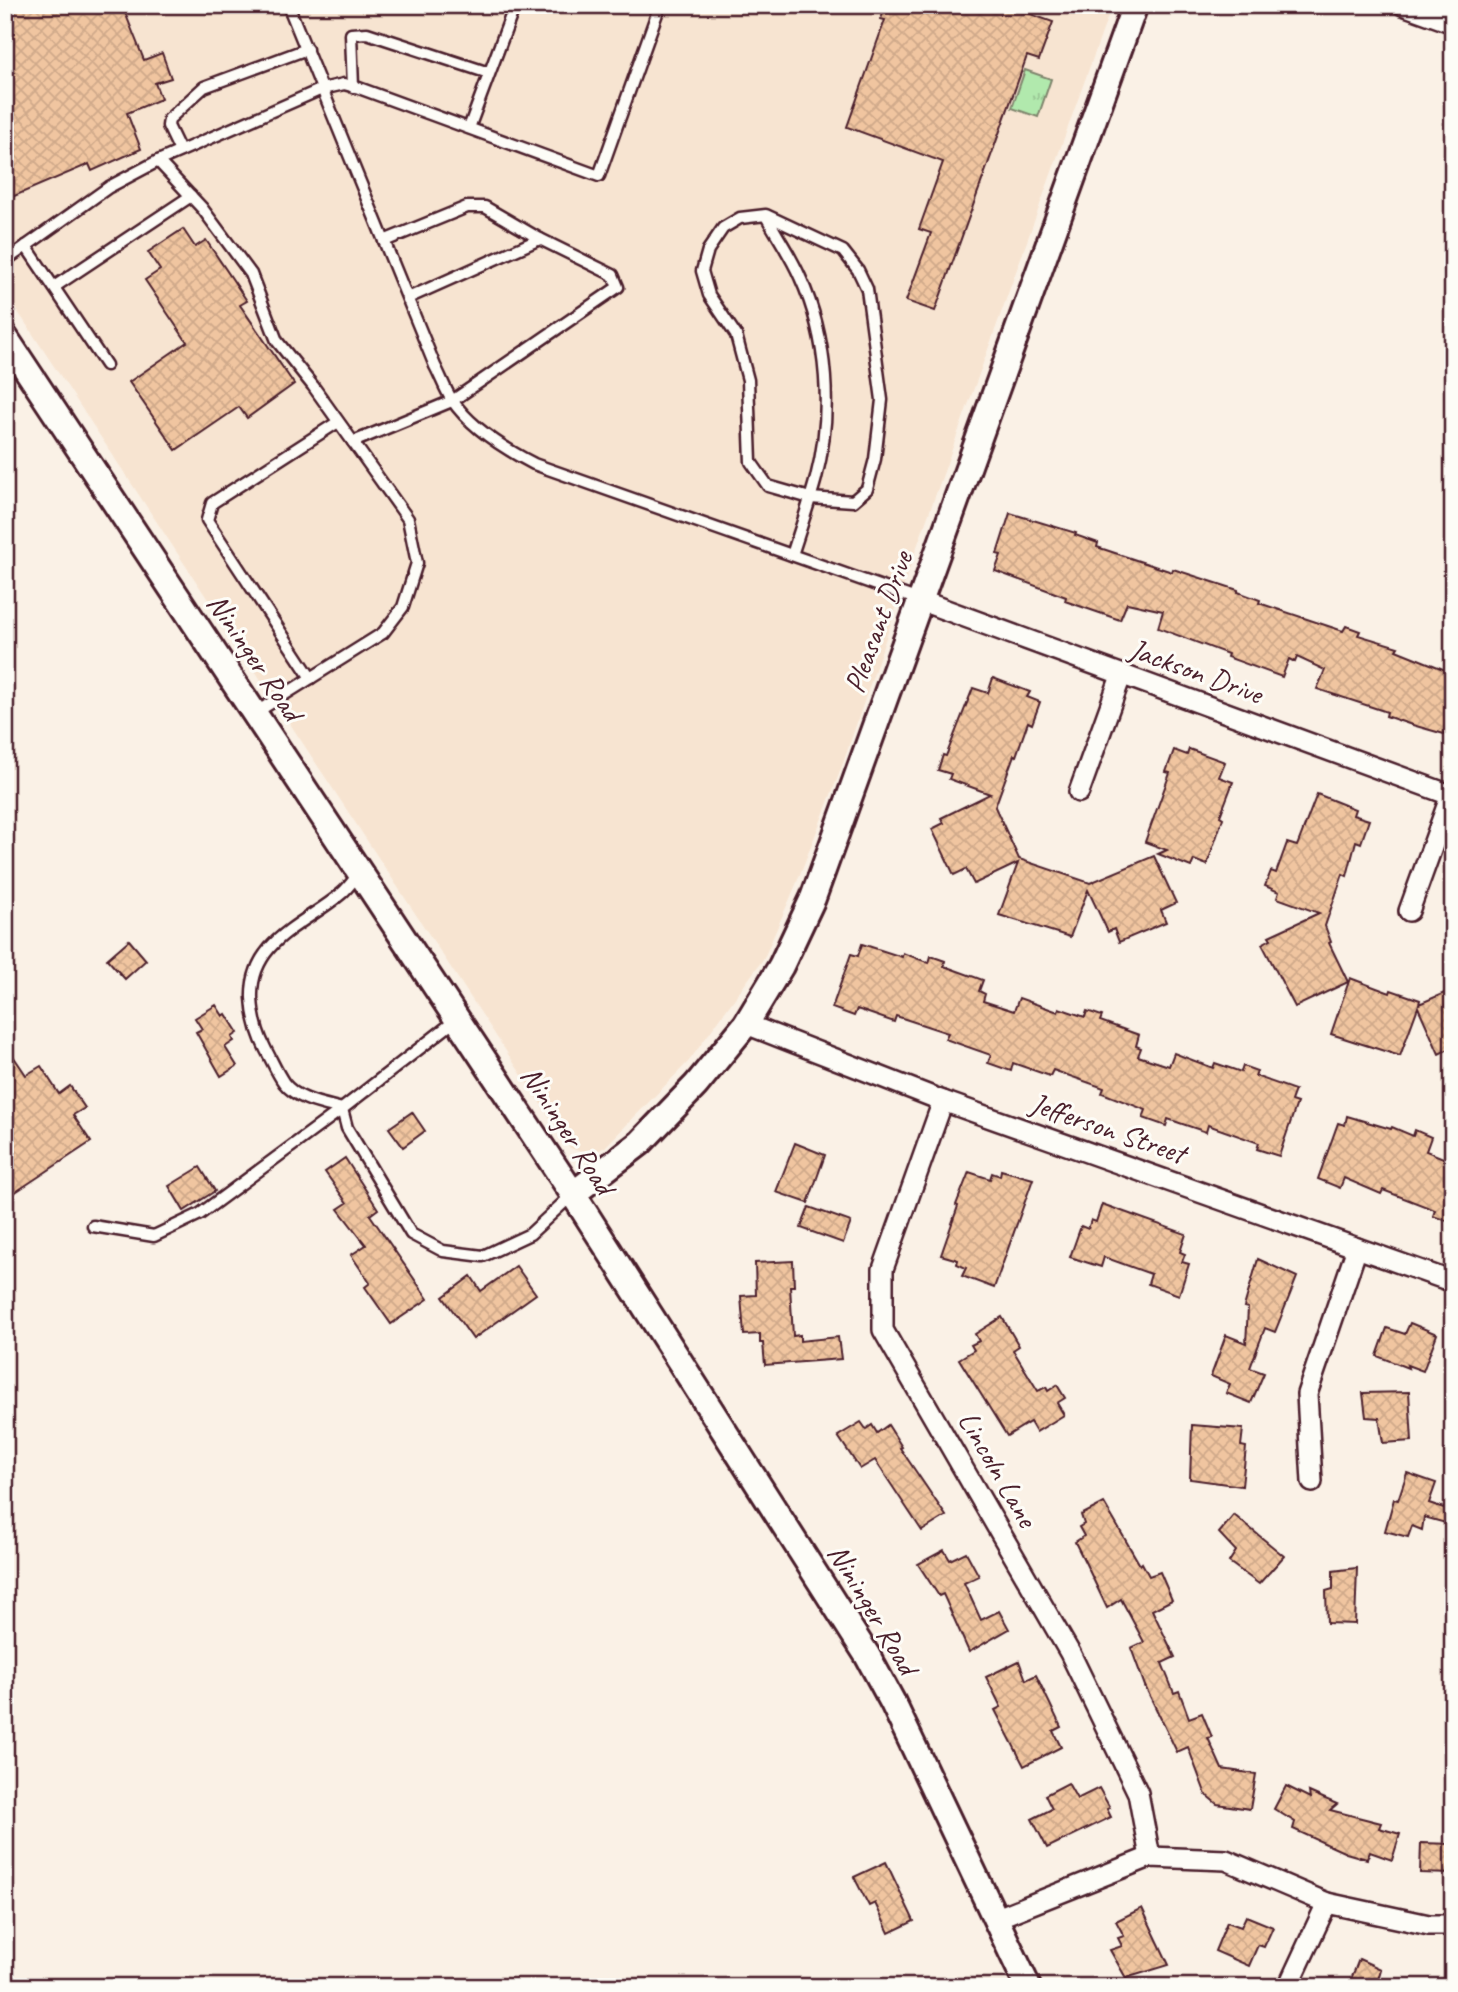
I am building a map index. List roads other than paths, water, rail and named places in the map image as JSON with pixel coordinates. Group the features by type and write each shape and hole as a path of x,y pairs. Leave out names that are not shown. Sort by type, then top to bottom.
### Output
{"street":[{"name":"Pleasant Drive","path":"573,1194 640,1143 696,1085 746,1024 781,966 813,898 1135,5"},
{"path":"1403,5 1453,23"},
{"name":"Nininger Road","path":"5,337 573,1194 867,1655 1028,1987"},
{"name":"Jackson Drive","path":"919,600 1452,795"},
{"path":"1079,792 1121,676"},
{"path":"1409,911 1452,795"},
{"name":"Jefferson Street","path":"746,1024 943,1101 1453,1282"},
{"name":"Lincoln Lane","path":"943,1101 883,1269 883,1330 1070,1653 1138,1793 1150,1857"},
{"path":"1312,1482 1307,1394 1357,1248"},
{"path":"997,1919 1150,1857 1226,1860 1326,1903 1429,1925 1453,1926"},
{"path":"1288,1987 1326,1903"}],"lane":[{"path":"288,5 452,401 500,447 534,464 919,600"},
{"path":"469,128 515,5"},
{"path":"5,261 109,187 158,161 322,89 344,84 599,176 660,5"},
{"path":"353,86 351,34 367,33 489,73"},
{"path":"180,151 168,126 169,119 204,87 307,50"},
{"path":"158,161 191,196 251,274 277,341 408,519 417,563 402,607 383,633 255,713"},
{"path":"54,287 191,196"},
{"path":"353,442 452,401 618,287 613,275 540,239 485,207 467,207 384,241"},
{"path":"766,215 800,277 819,332 825,383 824,431 817,476 792,555"},
{"path":"766,215 843,251 858,270 867,289 882,400 870,479 867,489 853,501 810,498 768,486 751,462 748,380 736,335 709,295 702,271 708,250 723,228 740,218 766,215"},
{"path":"408,298 540,239"},
{"path":"26,246 106,365"},
{"path":"311,678 207,520 212,502 338,422"},
{"path":"342,1109 308,1100 285,1085 258,1035 252,986 256,969 264,955 311,914 344,892 360,872"},
{"path":"93,1226 154,1236 200,1214 342,1109 457,1019"},
{"path":"342,1109 347,1128 411,1234 443,1251 483,1256 530,1234 573,1194"}]}
